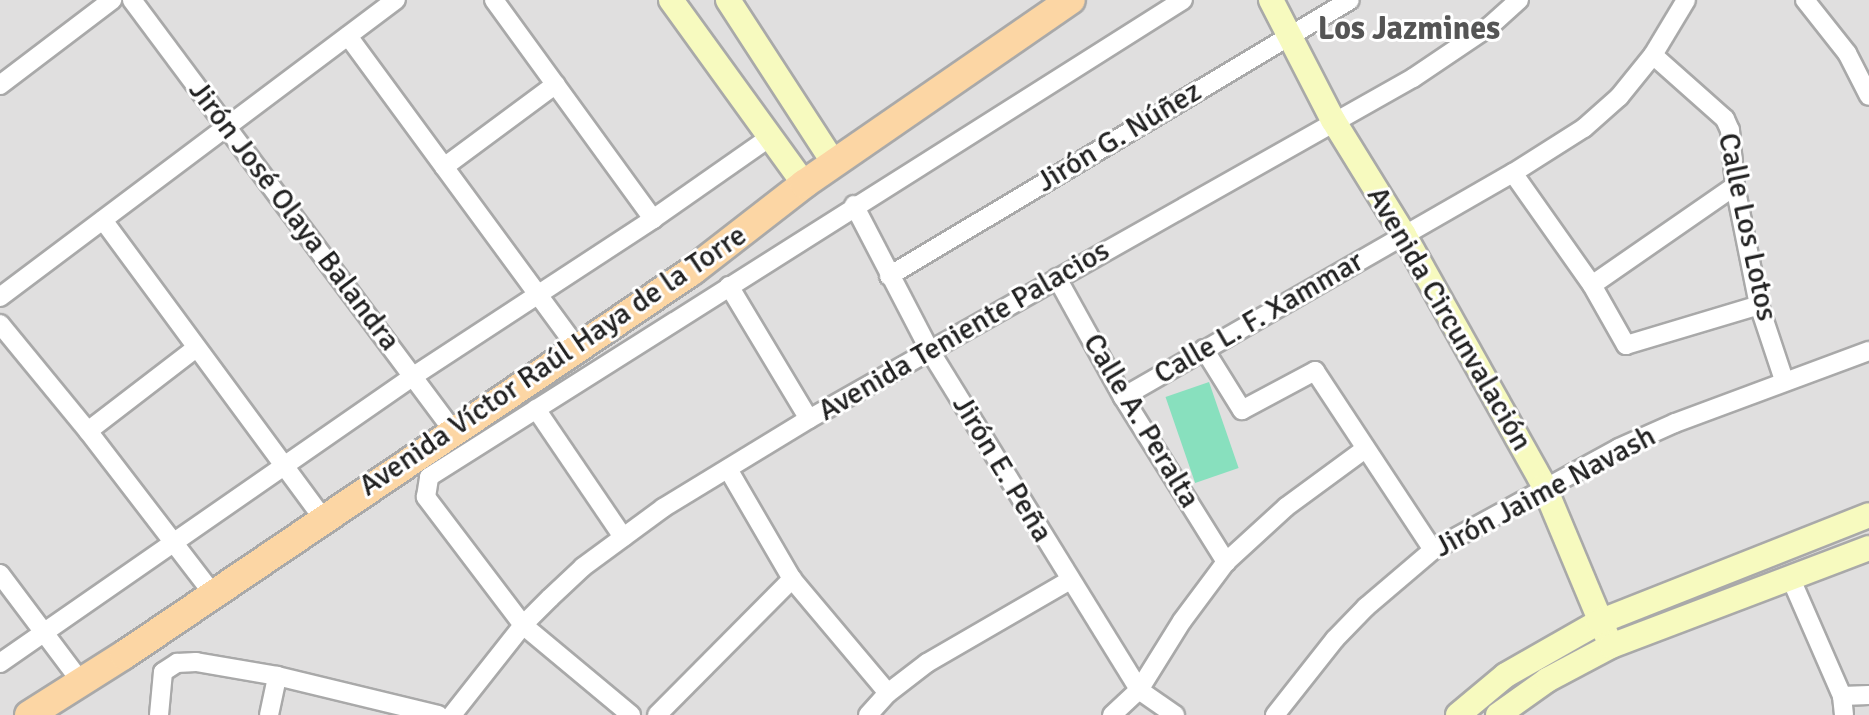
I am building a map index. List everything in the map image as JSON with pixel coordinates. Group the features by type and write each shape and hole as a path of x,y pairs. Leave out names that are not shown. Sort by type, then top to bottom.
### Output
{"main road":[{"name":"Avenida Víctor Raúl Haya de la Torre","path":"29,715 692,271 804,184 1071,0"}],"street":[{"path":"0,85 112,0"},
{"name":"Jirón José Olaya Balandra","path":"132,0 225,128 415,375 454,432"},
{"path":"0,297 396,0"},
{"path":"494,0 653,219"},
{"path":"671,0 804,184"},
{"path":"631,715 523,625 426,497 425,486 429,477 854,205 1183,0"},
{"name":"Avenida Circunvalación","path":"1271,0 1333,120 1404,235 1544,486 1611,646"},
{"name":"Jirón G. Núñez","path":"889,276 1350,0"},
{"name":"Avenida Teniente Palacios","path":"452,715 523,625 583,567 623,537 809,419 1333,120 1413,78 1490,26 1519,0"},
{"name":"Calle L. F. Xammar","path":"1123,397 1513,173 1584,128 1619,97 1653,55 1686,0"},
{"path":"1805,0 1847,53 1869,96"},
{"path":"738,4 834,163"},
{"path":"348,36 577,348"},
{"name":"Calle Los Lotos","path":"1653,55 1725,119 1733,147 1735,186 1759,305 1784,380"},
{"path":"444,167 556,84"},
{"path":"0,663 415,375 653,219 770,137"},
{"path":"1513,173 1592,285 1626,345 1759,305"},
{"path":"1592,285 1735,186"},
{"name":"Jirón E. Peña","path":"854,205 930,351 1139,690 1175,715"},
{"path":"103,220 323,518"},
{"name":"Calle A. Peralta","path":"1057,278 1123,397 1226,562"},
{"path":"729,286 809,419"},
{"path":"0,324 88,431 213,594"},
{"path":"88,431 196,348"},
{"path":"1204,349 1242,410 1315,371 1433,550"},
{"name":"Jirón Jaime Navash","path":"1275,715 1335,639 1433,550 1544,486 1675,423 1869,351"},
{"path":"536,409 623,537"},
{"path":"1112,715 1139,690 1182,621 1226,562 1286,507 1365,449"},
{"path":"728,469 792,579 888,693"},
{"path":"1458,715 1506,675 1599,622 1869,515"},
{"path":"1498,715 1547,680 1611,646 1869,548"},
{"path":"0,574 81,682"},
{"path":"657,715 792,579"},
{"path":"1791,579 1843,706 1869,695"},
{"path":"868,715 888,693 927,663 1070,580"},
{"path":"159,715 163,672 177,663 196,662 277,676 438,715"},
{"path":"269,715 277,676"}],"shaded area":[{"path":"0,0 1869,0 1869,715 0,715"}],"green space":[{"path":"1209,382 1239,468 1195,483 1166,397"}],"district":[{"name":"Los Jazmines","path":"1409,29"}]}
